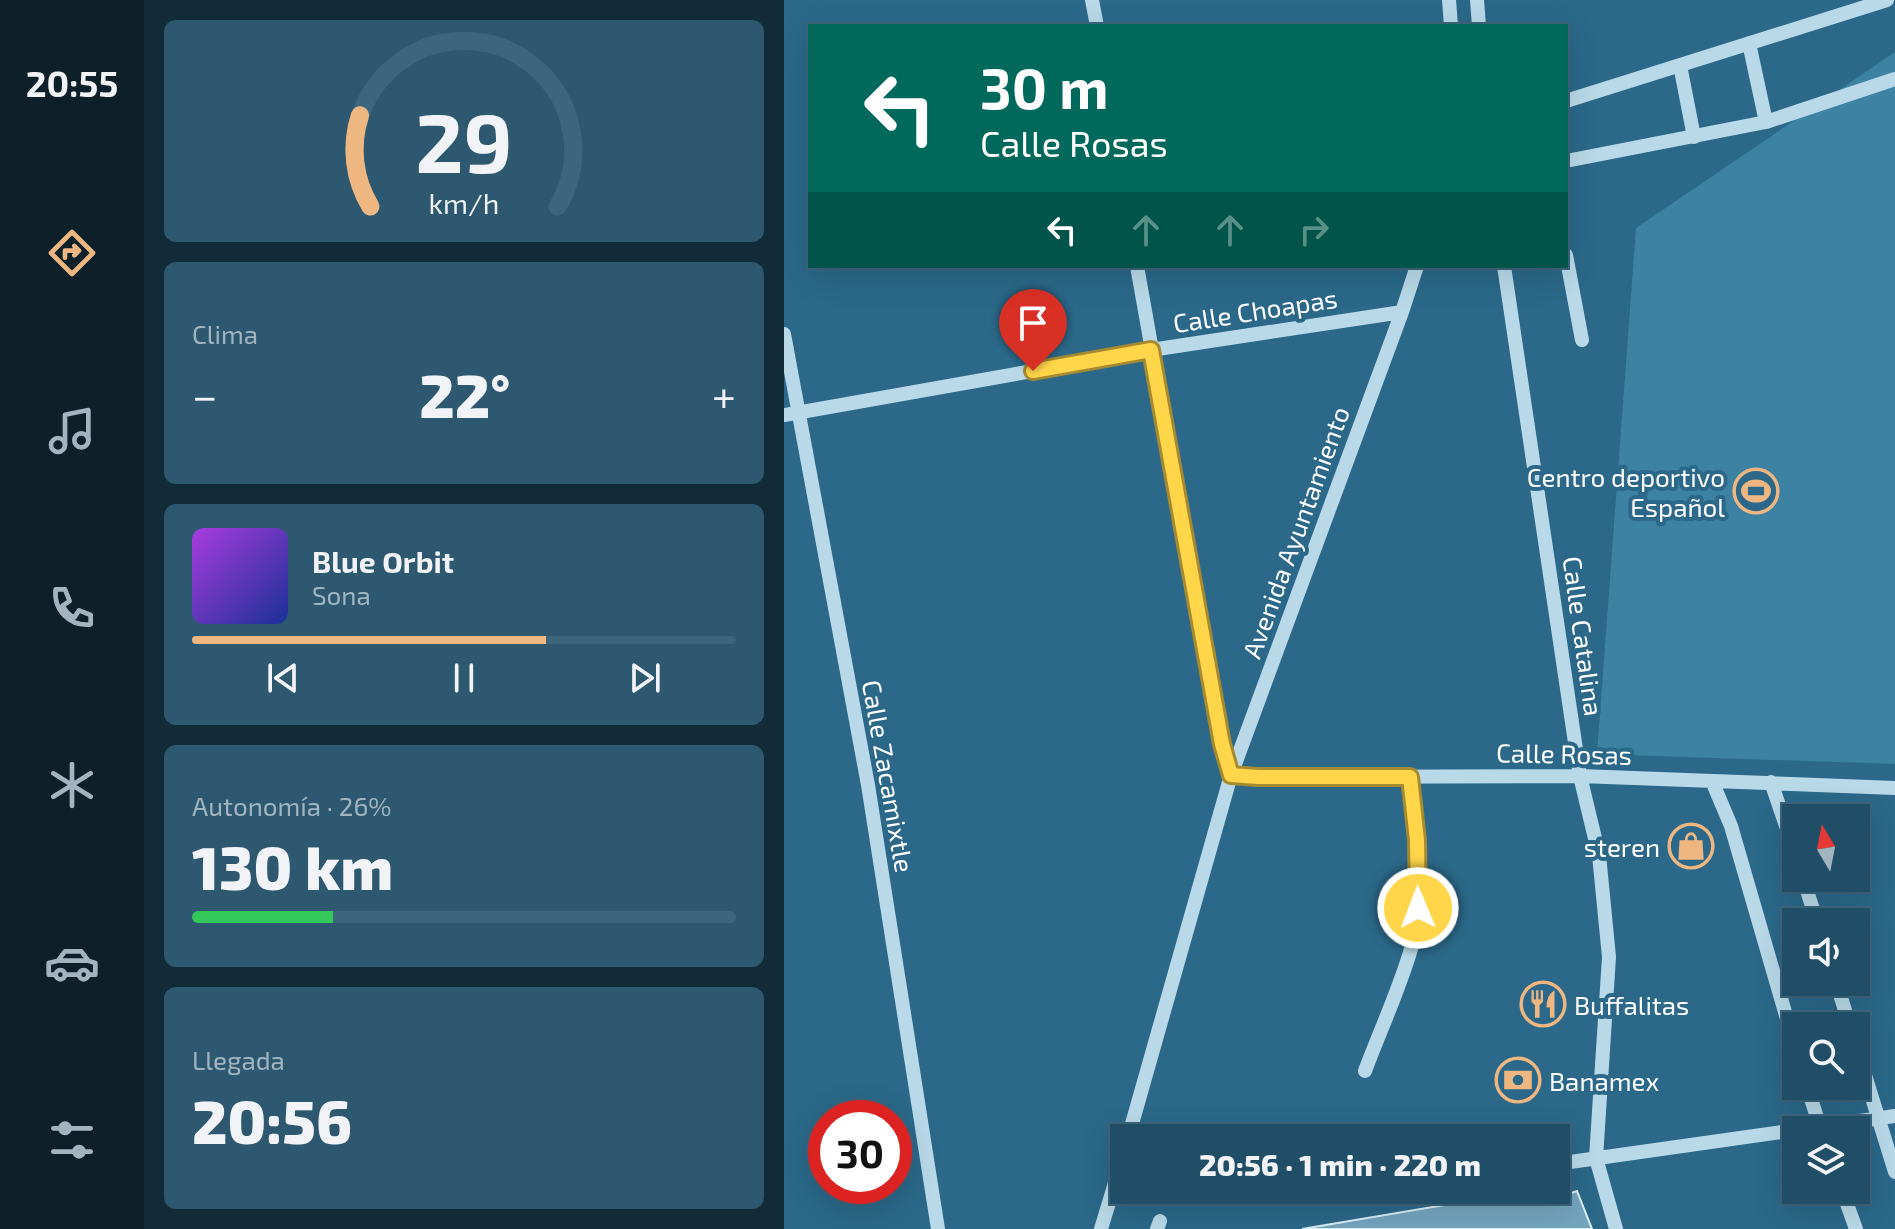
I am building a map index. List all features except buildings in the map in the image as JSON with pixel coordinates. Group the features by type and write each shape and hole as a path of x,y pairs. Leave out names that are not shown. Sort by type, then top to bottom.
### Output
{"street":[{"path":"1092,0 1097,24"},
{"path":"1449,0 1451,24"},
{"path":"1477,0 1479,24"},
{"path":"1568,100 1887,0"},
{"path":"1749,43 1766,122"},
{"path":"1680,65 1694,137"},
{"path":"1568,161 1766,122 1895,79"},
{"path":"1568,266 1582,340"},
{"path":"1137,268 1222,744 1231,775"},
{"name":"Avenida Ayuntamiento","path":"1132,1124 1231,775 1416,268"},
{"name":"Calle Catalina","path":"1504,268 1580,776 1599,855 1609,957 1596,1158 1616,1229"},
{"name":"Calle Choapas","path":"791,414 1151,350 1402,312"},
{"name":"Calle Zacamixtle","path":"784,334 791,414 868,785 938,1229"},
{"name":"Calle Rosas","path":"1231,775 1580,776 1895,788"},
{"path":"1365,1071 1411,948 1418,908 1417,840 1410,777"},
{"path":"1712,781 1731,826 1785,1012"},
{"path":"1771,782 1782,814"},
{"path":"1870,1091 1895,1172"},
{"path":"1870,1119 1895,1116"},
{"path":"1570,1162 1782,1133"},
{"path":"1101,1229 1110,1199"},
{"path":"1847,1204 1856,1229"}],"shaded area":[{"name":"Centro deportivo Español","path":"1895,52 1895,764 1597,754 1636,228"}],"place":[{"name":"Centro deportivo Español","path":"1756,491"},
{"name":"steren","path":"1691,846"},
{"name":"Buffalitas","path":"1543,1004"},
{"name":"Banamex","path":"1518,1080"}],"route":[{"path":"1033,371 1151,350 1222,744 1231,775 1410,777 1417,840 1418,908"}]}
